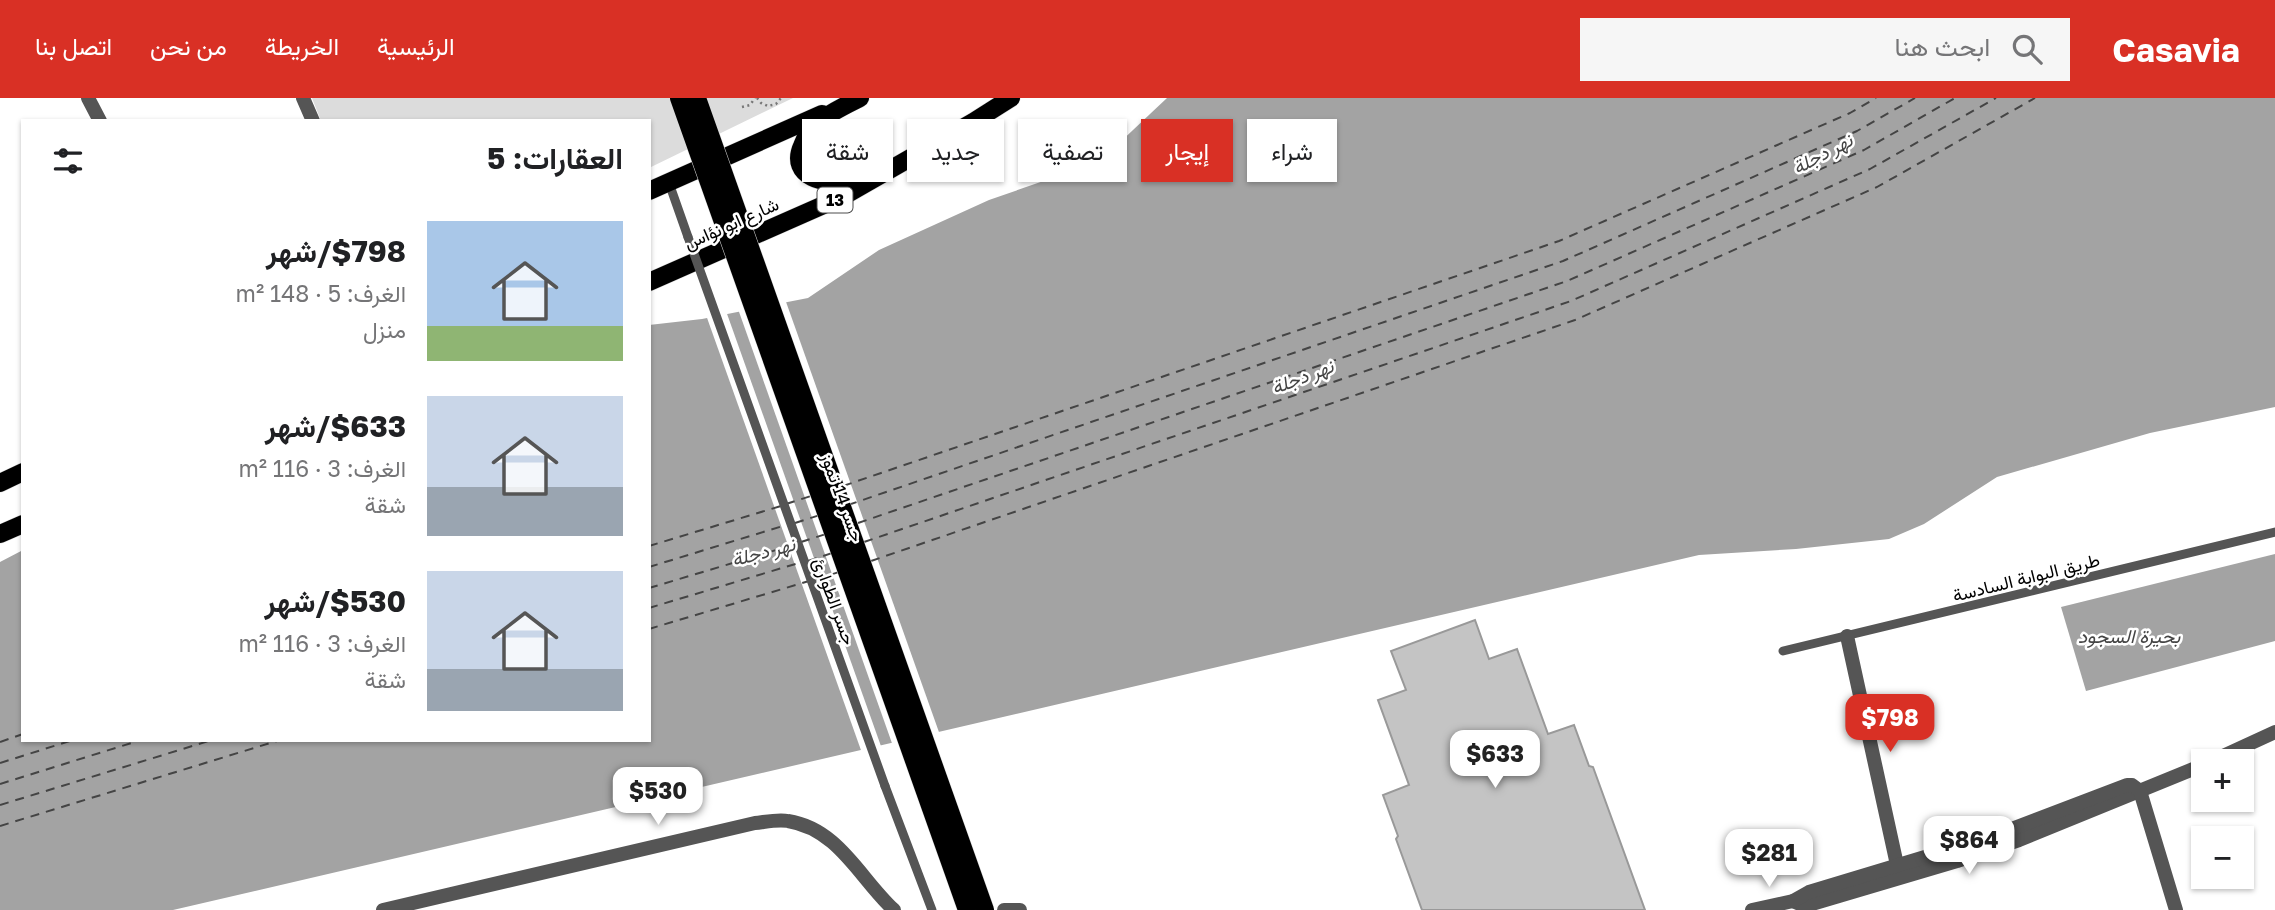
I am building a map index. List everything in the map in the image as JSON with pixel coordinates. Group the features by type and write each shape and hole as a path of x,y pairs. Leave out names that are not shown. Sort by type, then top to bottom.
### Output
{"main road":[{"name":"جسر 14 تموز","path":"679,98 967,910"},
{"name":"جسر 14 تموز","path":"697,98 985,910"},
{"path":"859,98 817,123 805,138 798,155 801,167 809,177 825,181 849,181 907,156"},
{"path":"651,190 859,98"},
{"name":"شارع ابو نؤاس","path":"978,119 1010,98"},
{"name":"شارع ابو نؤاس","path":"651,281 844,196 907,160"},
{"path":"0,483 21,473"},
{"path":"0,534 21,525"}],"street":[{"path":"89,98 99,119"},
{"path":"303,98 312,119"},
{"path":"1847,636 1898,873"},
{"path":"2238,749 2275,732"},
{"path":"1752,910 1793,901 1807,905 1898,873 2019,840 2191,770"},
{"path":"2140,792 2176,910"},
{"path":"383,910 755,823 787,821 813,829 849,856 894,910"},
{"path":"1004,910 1020,910"}],"lane":[{"name":"جسر الطوارئ","path":"669,183 932,910"},
{"name":"طريق البوابة السادسة","path":"1783,651 2275,532"}],"path":[{"path":"742,107 750,105 756,98 768,106 776,104 781,98"}],"shaded area":[{"path":"312,98 793,98 651,167 651,119 320,119"}],"water":[{"name":"نهر دجلة","path":"1167,98 2275,98 2275,407 2150,433 1997,477 1924,524 1889,539 1796,549 1699,555 173,910 0,910 0,562 21,551 21,742 651,742 651,325 702,319 808,298 879,250 989,200 1041,182 1127,182 1127,136 1141,122 1141,182 1233,182 1233,119 1145,119"},
{"name":"بحيرة السجود","path":"2275,554 2275,641 2086,691 2061,607"}],"pier":[{"path":"785,299 940,735 893,746 738,309"},
{"path":"726,311 882,749 862,753 706,315"}],"building":[{"path":"1475,620 1489,659 1517,649 1548,734 1574,725 1589,766 1593,767 1645,910 1422,910 1383,795 1409,785 1378,700 1406,690 1391,651"}],"ferry route":[{"path":"843,486 1559,241 1850,113 1876,98"},
{"path":"848,505 1563,261 1857,131 1915,98"},
{"path":"858,523 1567,281 1864,150 1955,98"},
{"path":"864,542 1571,301 1870,169 1996,98"},
{"path":"871,561 1575,320 1877,187 2035,98"},
{"path":"786,504 811,496"},
{"path":"651,545 781,506"},
{"path":"795,523 820,515"},
{"path":"651,566 786,525"},
{"path":"801,542 826,534"},
{"path":"651,587 793,545"},
{"path":"808,561 832,553"},
{"path":"651,607 802,562"},
{"path":"814,580 839,572"},
{"path":"651,628 809,581"},
{"path":"0,742 21,735"},
{"path":"0,763 67,742"},
{"path":"0,784 135,742"},
{"path":"0,805 205,742"},
{"path":"0,826 273,742"}]}
